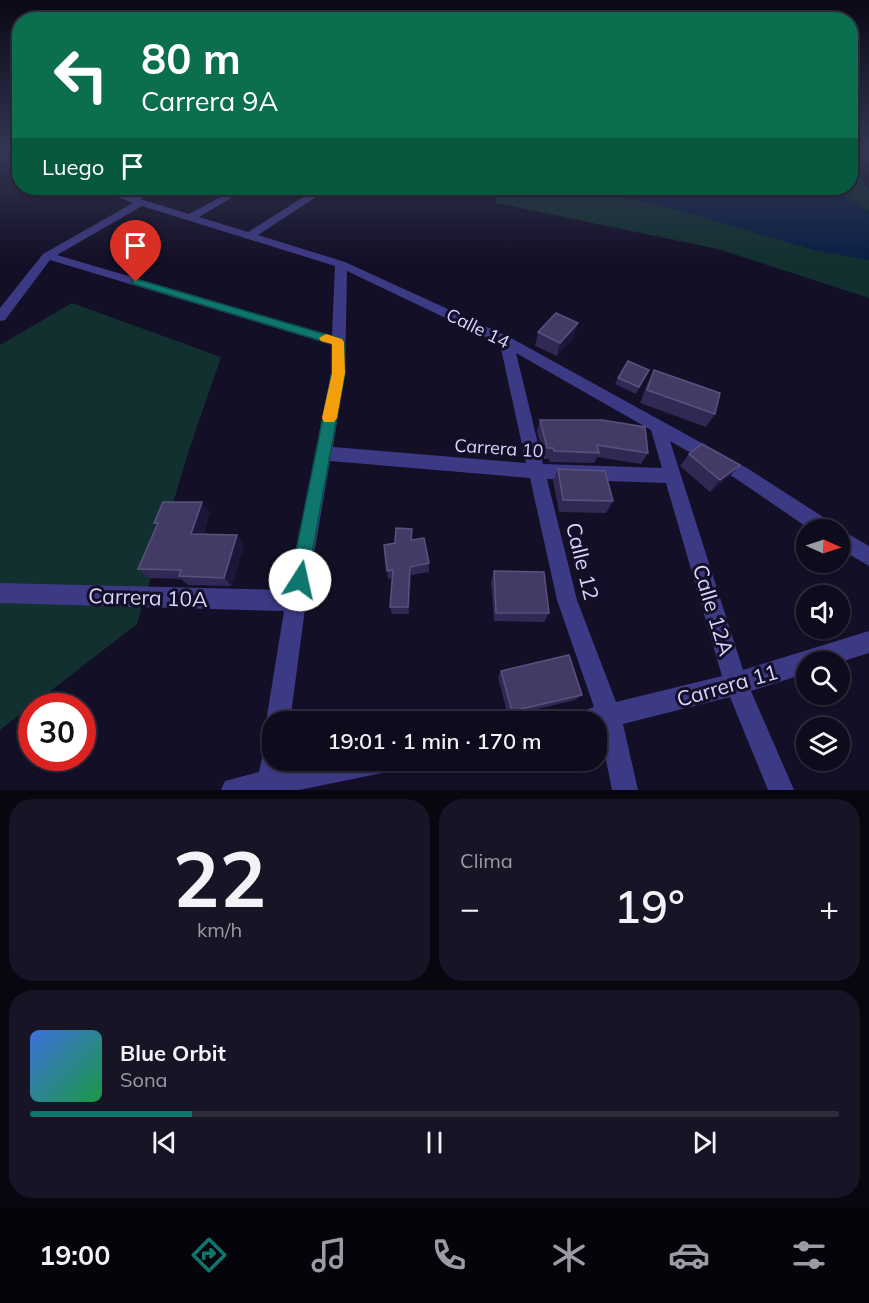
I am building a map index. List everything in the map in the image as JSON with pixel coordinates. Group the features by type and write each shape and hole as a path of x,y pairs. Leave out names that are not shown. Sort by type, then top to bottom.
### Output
{"street":[{"name":"Calle 14","path":"119,195 341,264 506,341 741,473 810,519"},
{"path":"0,317 47,256 147,195"},
{"path":"190,218 231,195"},
{"path":"249,236 307,195"},
{"path":"47,256 338,342"},
{"path":"280,711 296,601 338,373 341,264"},
{"name":"Calle 12","path":"506,341 567,600 609,716 625,790"},
{"name":"Calle 12A","path":"658,426 736,684 781,790"},
{"name":"Carrera 10","path":"322,453 537,471 673,476"},
{"path":"850,545 869,557"},
{"name":"Carrera 10A","path":"0,593 296,601"},
{"name":"Carrera 11","path":"609,716 736,684 869,642"},
{"path":"269,787 271,771"},
{"path":"234,790 269,787 339,771"}],"green space":[{"path":"858,188 868,188 869,298 718,249 496,203 496,195 858,195"},
{"path":"72,303 221,357 188,453 137,624 48,693 18,693 18,716 0,730 0,345"}],"water":[{"path":"613,195 842,195 869,211 869,260 814,250 671,208"}],"building":[{"path":"556,313 578,323 560,343 538,332"},
{"path":"628,361 649,370 639,387 618,378"},
{"path":"654,370 720,393 715,414 647,390"},
{"path":"540,420 602,420 645,427 648,453 597,445 599,453 554,451 553,448 547,448"},
{"path":"702,444 740,465 720,480 689,454"},
{"path":"558,469 605,471 613,501 563,500"},
{"path":"163,502 202,502 191,534 237,535 224,578 179,576 181,570 138,569 158,523 154,523"},
{"path":"396,528 412,529 411,540 424,538 429,563 410,567 408,607 390,607 393,570 387,571 384,545 395,543"},
{"path":"494,571 544,572 549,613 496,613"},
{"path":"569,655 582,695 512,711 501,671"}],"slow traffic":[{"path":"326,338 338,342 338,373 329,418"}],"route":[{"path":"136,282 338,342 338,373 300,580"}]}
